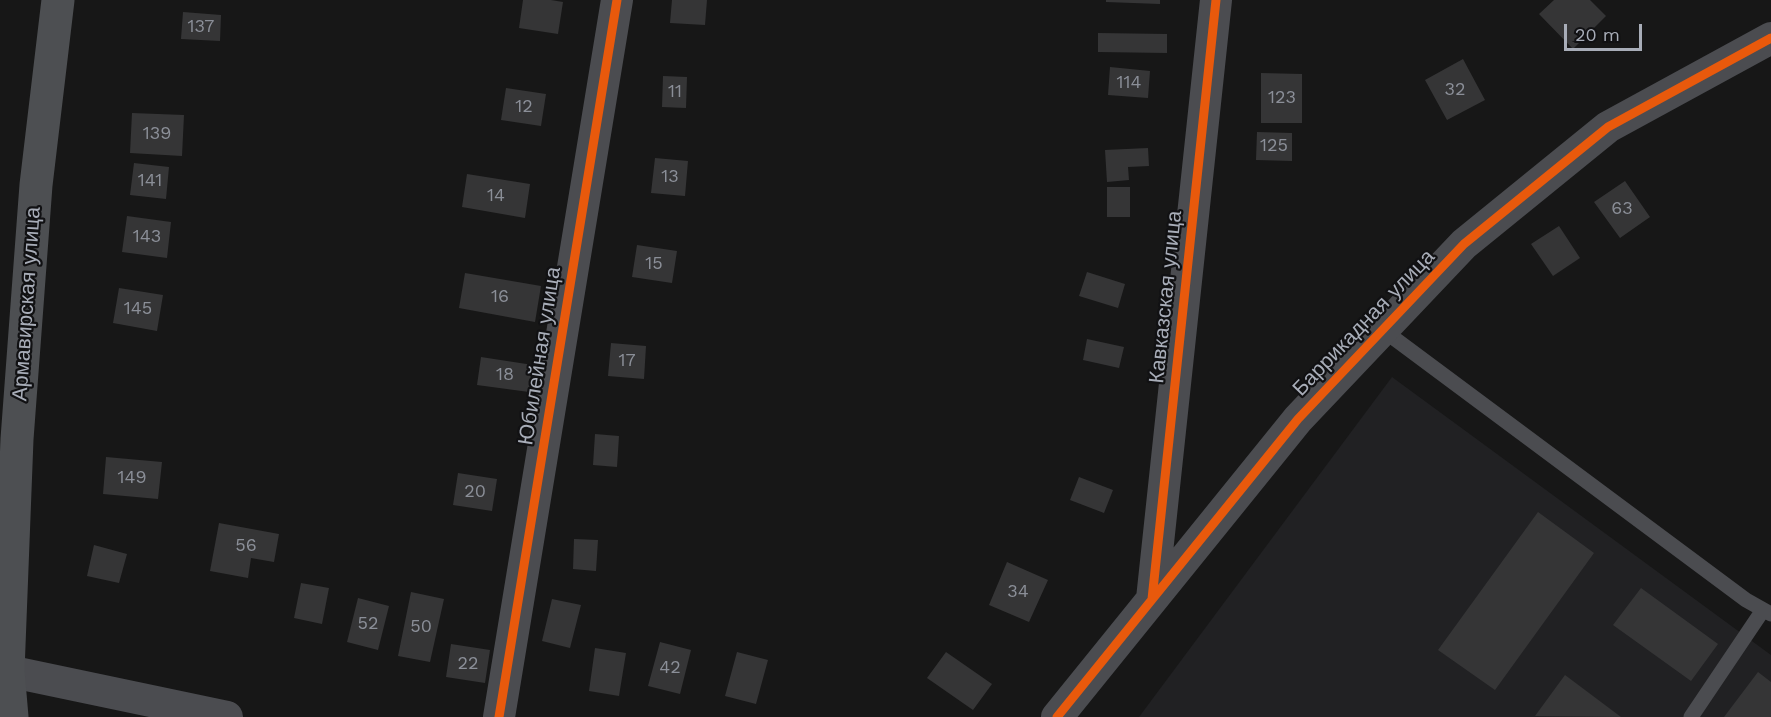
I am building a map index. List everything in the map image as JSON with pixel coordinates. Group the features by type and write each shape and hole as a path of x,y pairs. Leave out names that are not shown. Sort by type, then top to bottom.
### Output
{"main road":[{"name":"Армавирская улица","path":"12,717 8,671 8,438 58,0"}],"street":[{"name":"Юбилейная улица","path":"499,717 616,0"},
{"name":"Кавказская улица","path":"1152,599 1216,0"},
{"name":"Баррикадная улица","path":"1057,717 1298,418 1464,244 1608,127 1771,38"},
{"path":"8,671 227,717"}],"lane":[{"path":"1383,330 1746,600 1767,612 1691,717"}],"shaded area":[{"path":"1392,377 1771,655 1771,717 1139,717"}],"building":[{"path":"523,0 563,2 558,34 519,28"},
{"path":"672,0 707,0 705,25 670,23"},
{"path":"1106,0 1160,0 1160,4 1106,2"},
{"path":"1554,0 1590,0 1606,16 1573,49 1539,14"},
{"path":"183,12 221,15 220,41 181,39"},
{"path":"1098,33 1167,34 1167,53 1098,52"},
{"path":"1463,59 1485,100 1447,120 1425,80"},
{"path":"1110,67 1150,71 1148,98 1108,95"},
{"path":"1261,73 1302,74 1302,123 1261,123"},
{"path":"663,76 687,77 686,108 662,107"},
{"path":"506,88 546,94 541,126 501,120"},
{"path":"132,113 184,115 182,156 130,153"},
{"path":"1257,132 1292,133 1292,161 1256,160"},
{"path":"1148,148 1149,166 1128,167 1129,180 1107,182 1105,150"},
{"path":"655,158 688,161 685,196 651,193"},
{"path":"134,163 169,167 166,199 130,195"},
{"path":"467,174 530,184 525,218 462,207"},
{"path":"1625,181 1650,217 1620,238 1594,202"},
{"path":"1107,187 1130,187 1130,217 1107,217"},
{"path":"127,216 171,222 167,258 122,252"},
{"path":"1559,226 1580,258 1553,276 1531,244"},
{"path":"637,245 677,251 672,283 632,277"},
{"path":"1087,272 1125,284 1118,308 1079,296"},
{"path":"465,273 541,286 535,322 459,308"},
{"path":"119,288 163,295 157,331 113,323"},
{"path":"1087,339 1124,347 1119,368 1083,360"},
{"path":"611,343 646,346 644,379 608,376"},
{"path":"481,357 533,365 529,392 477,385"},
{"path":"595,434 619,436 617,467 593,465"},
{"path":"106,457 162,462 158,499 103,494"},
{"path":"458,473 497,479 492,511 453,505"},
{"path":"1079,477 1113,490 1104,513 1070,500"},
{"path":"1538,512 1594,553 1495,690 1438,650"},
{"path":"219,523 279,534 274,562 251,558 248,578 210,571"},
{"path":"574,539 598,540 596,571 573,569"},
{"path":"94,545 127,554 119,583 87,576"},
{"path":"1007,562 1048,580 1029,622 989,605"},
{"path":"301,583 329,588 322,624 294,618"},
{"path":"1641,588 1718,644 1691,681 1613,625"},
{"path":"411,592 444,599 430,662 398,656"},
{"path":"358,598 389,606 378,650 347,642"},
{"path":"552,599 581,605 570,648 542,641"},
{"path":"660,642 691,650 680,694 648,686"},
{"path":"451,644 490,650 485,683 446,677"},
{"path":"595,648 626,653 619,696 589,691"},
{"path":"737,652 768,660 756,704 725,696"},
{"path":"946,652 992,684 973,710 927,678"},
{"path":"1758,672 1771,682 1771,717 1724,717"},
{"path":"1565,675 1621,717 1535,716"}],"cycle path":[{"path":"499,717 617,0"},
{"path":"1152,599 1216,0"},
{"path":"1057,717 1298,419 1464,244 1608,127 1771,38"}]}
